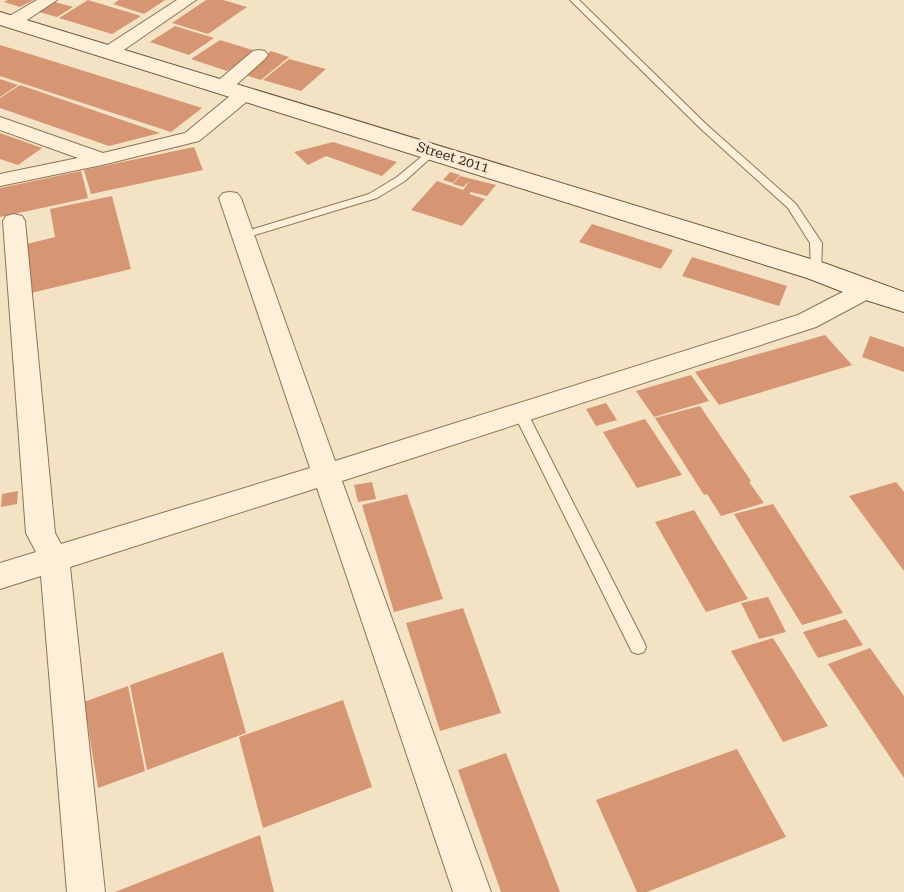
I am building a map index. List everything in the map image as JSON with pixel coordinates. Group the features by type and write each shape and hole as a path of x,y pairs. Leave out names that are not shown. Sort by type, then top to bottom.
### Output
{"main road":[{"name":"Street 2011","path":"6,20 818,271 866,291 904,302"}],"street":[{"path":"6,20 49,0"},
{"path":"109,52 188,0"},
{"path":"0,180 192,137 232,91 258,55"},
{"path":"0,123 102,159"},
{"path":"230,198 328,473 472,892"},
{"path":"14,221 41,533 54,559 86,892"},
{"path":"0,576 521,414 807,321 866,291"}],"lane":[{"path":"574,0 704,127 792,206 816,243 818,271"},
{"path":"244,235 373,196 401,179 432,151"},
{"path":"521,414 638,647"}],"building":[{"path":"34,0 20,7 4,2"},
{"path":"88,0 141,16 112,34 59,18"},
{"path":"119,0 165,0 144,14 113,4"},
{"path":"206,0 223,0 247,7 208,34 172,23"},
{"path":"55,2 73,7 57,17 39,12"},
{"path":"175,26 214,38 189,55 150,42"},
{"path":"220,40 256,51 227,71 191,59"},
{"path":"0,45 202,108 171,132 0,76"},
{"path":"271,51 289,57 261,80 242,74"},
{"path":"289,59 326,69 301,91 263,80"},
{"path":"0,79 18,85 0,97"},
{"path":"20,85 160,133 109,146 0,108 0,98"},
{"path":"0,133 42,148 18,165 0,159"},
{"path":"333,142 397,162 382,176 326,156 308,165 294,152"},
{"path":"194,147 203,170 91,194 84,170"},
{"path":"81,171 88,198 0,217 0,188"},
{"path":"450,172 460,175 453,183 443,180"},
{"path":"460,176 496,185 487,196 471,192 469,194 485,199 462,226 411,210 437,181 463,190 470,181 463,187 453,184"},
{"path":"112,196 131,269 31,293 23,245 55,237 50,209"},
{"path":"592,224 673,250 661,269 579,242"},
{"path":"692,257 787,286 779,306 682,276"},
{"path":"825,335 852,365 719,405 695,372"},
{"path":"870,336 904,347 904,372 862,357"},
{"path":"691,375 709,401 654,417 636,391"},
{"path":"606,403 617,420 596,426 586,409"},
{"path":"700,406 764,503 721,516 707,494 704,495 655,418"},
{"path":"645,419 682,475 637,488 603,432"},
{"path":"372,482 376,499 358,502 354,485"},
{"path":"896,482 904,492 904,571 849,496"},
{"path":"18,491 17,504 1,507 2,494"},
{"path":"407,494 443,599 394,612 362,505"},
{"path":"773,504 843,613 802,625 734,514"},
{"path":"694,510 748,599 706,612 655,522"},
{"path":"768,597 786,632 759,639 741,603"},
{"path":"463,608 501,713 440,731 406,623"},
{"path":"846,619 863,645 818,658 803,632"},
{"path":"773,638 828,726 783,742 731,651"},
{"path":"870,648 904,696 904,778 828,664"},
{"path":"223,652 246,733 147,770 130,685"},
{"path":"128,686 145,771 98,788 84,702"},
{"path":"343,700 372,787 263,828 239,737"},
{"path":"737,749 786,837 647,892 637,892 596,800"},
{"path":"506,753 560,892 501,892 458,770"},
{"path":"260,835 274,892 115,892"}]}
